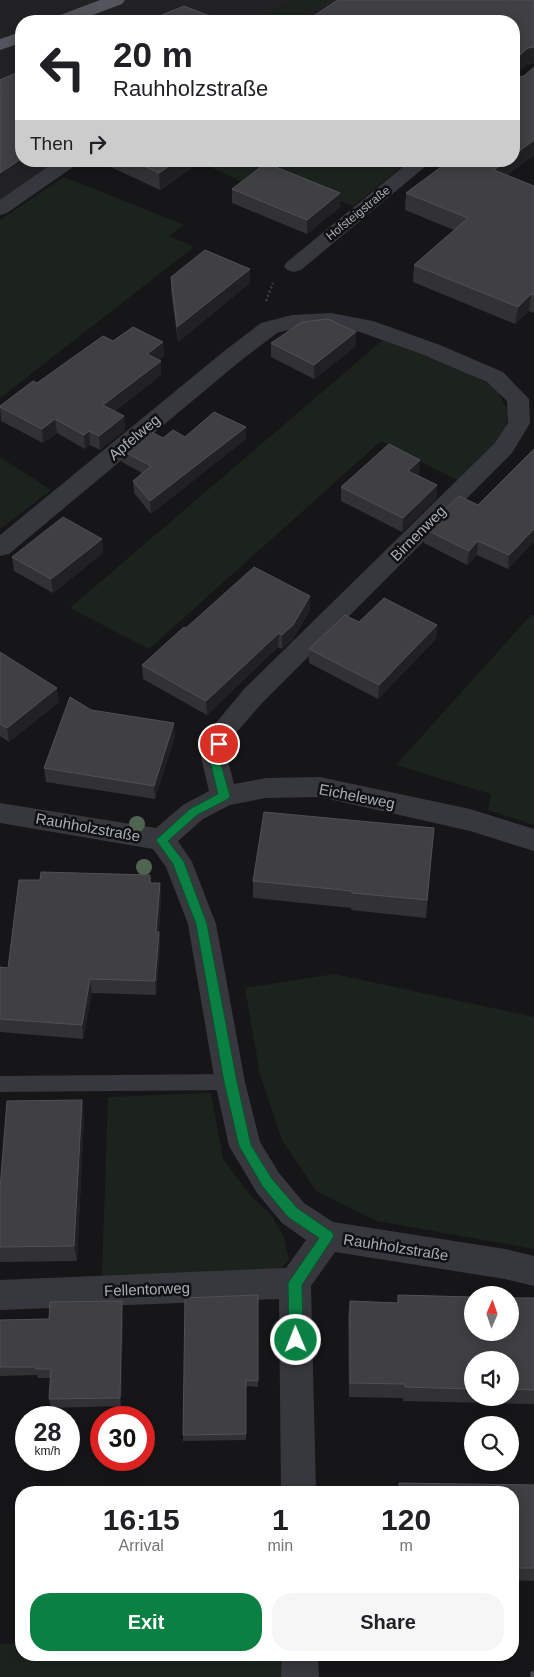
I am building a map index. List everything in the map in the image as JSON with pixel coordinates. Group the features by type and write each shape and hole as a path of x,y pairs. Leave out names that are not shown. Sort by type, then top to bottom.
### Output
{"main road":[{"path":"77,15 116,0"},
{"path":"0,45 15,39"}],"street":[{"path":"0,209 60,167"},
{"name":"Hofsteigstraße","path":"294,266 415,167"},
{"name":"Apfelweg","path":"0,548 269,328 292,322 331,320 365,326"},
{"name":"Birnenweg","path":"224,796 214,757 223,730 254,696 504,448 519,423 518,399 495,377 432,350 365,326"},
{"name":"Eicheleweg","path":"162,840 194,812 224,796 266,788 320,787 470,820 534,840"},
{"name":"Rauhholzstraße","path":"0,813 162,840 178,862 202,924 230,1082 245,1146 268,1183 293,1212 327,1236 505,1264 534,1271"},
{"path":"298,1486 295,1283 327,1236"},
{"name":"Fellentorweg","path":"0,1295 295,1283"},
{"path":"300,1661 300,1677"}],"lane":[{"path":"0,1084 230,1082"}],"path":[{"path":"269,328 265,313 266,297 274,281 294,266"}],"shaded area":[{"path":"0,0 486,0 465,15 15,15 15,167 72,167 0,216"},
{"path":"289,0 328,0 307,15 266,15"},
{"path":"210,167 402,167 353,206 260,170 243,182"},
{"path":"64,177 184,225 169,236 194,247 0,398 0,220"},
{"path":"383,340 457,367 496,388 508,411 505,433 459,481 381,441 149,649 70,608"},
{"path":"0,457 51,490 0,529"},
{"path":"531,615 534,615 534,825 488,810 491,794 396,765"},
{"path":"334,974 534,1017 534,1249 377,1221 316,1191 282,1140 260,1074 245,988"},
{"path":"211,1093 223,1159 251,1196 272,1216 284,1238 289,1260 278,1271 102,1276 108,1097"},
{"path":"15,1643 15,1661 282,1661 282,1677 0,1677 0,1644"}],"building":[{"path":"338,0 534,0 534,47 528,48 520,55 520,15 315,15"},
{"path":"184,6 207,15 162,15"},
{"path":"534,67 534,140 520,150 520,77 524,76"},
{"path":"15,74 15,163 0,173 0,94 2,92 0,91 0,80"},
{"path":"146,167 168,167 159,173"},
{"path":"261,167 276,167 340,193 307,220 232,189"},
{"path":"441,167 498,167 494,170 534,186 534,295 531,294 518,307 414,265 468,218 406,193"},
{"path":"205,250 250,269 177,327 171,277"},
{"path":"328,319 356,332 314,365 271,343 302,322"},
{"path":"133,327 163,342 147,354 161,361 103,405 124,416 99,436 89,431 84,435 55,419 42,429 0,407 33,381 37,383 103,336 113,341"},
{"path":"214,412 246,427 150,501 133,481 151,466 121,450 146,429 163,438 173,430 185,437"},
{"path":"389,444 420,460 408,471 437,485 403,518 341,487"},
{"path":"534,449 534,529 509,555 478,541 469,551 425,529 459,496 478,505"},
{"path":"63,517 102,539 51,579 12,557"},
{"path":"254,567 310,596 293,625 282,635 279,633 206,701 142,665 184,627 186,628"},
{"path":"384,598 437,625 379,685 309,649 345,615 359,622"},
{"path":"0,652 57,688 7,728 0,724"},
{"path":"70,697 91,710 174,723 154,786 44,768"},
{"path":"264,812 434,828 427,900 253,881"},
{"path":"41,872 150,875 150,883 160,883 155,981 90,979 82,1025 0,1019 0,967 8,968 19,880 40,880"},
{"path":"82,1100 74,1246 0,1247 0,1189 7,1101"},
{"path":"258,1295 258,1381 246,1380 246,1434 183,1435 185,1298"},
{"path":"398,1295 464,1297 464,1341 519,1341 519,1298 534,1298 534,1390 519,1389 519,1351 464,1351 464,1389 405,1387 405,1384 350,1383 350,1301 398,1303"},
{"path":"122,1301 120,1398 49,1399 51,1369 0,1367 0,1320 49,1319 50,1302"},
{"path":"399,1483 534,1485 534,1568 519,1568 519,1486 399,1486"}],"route":[{"path":"219,744 214,757 224,796 194,812 162,840 178,862 202,924 230,1082 245,1146 268,1183 293,1212 327,1236 295,1283 296,1340"}]}
